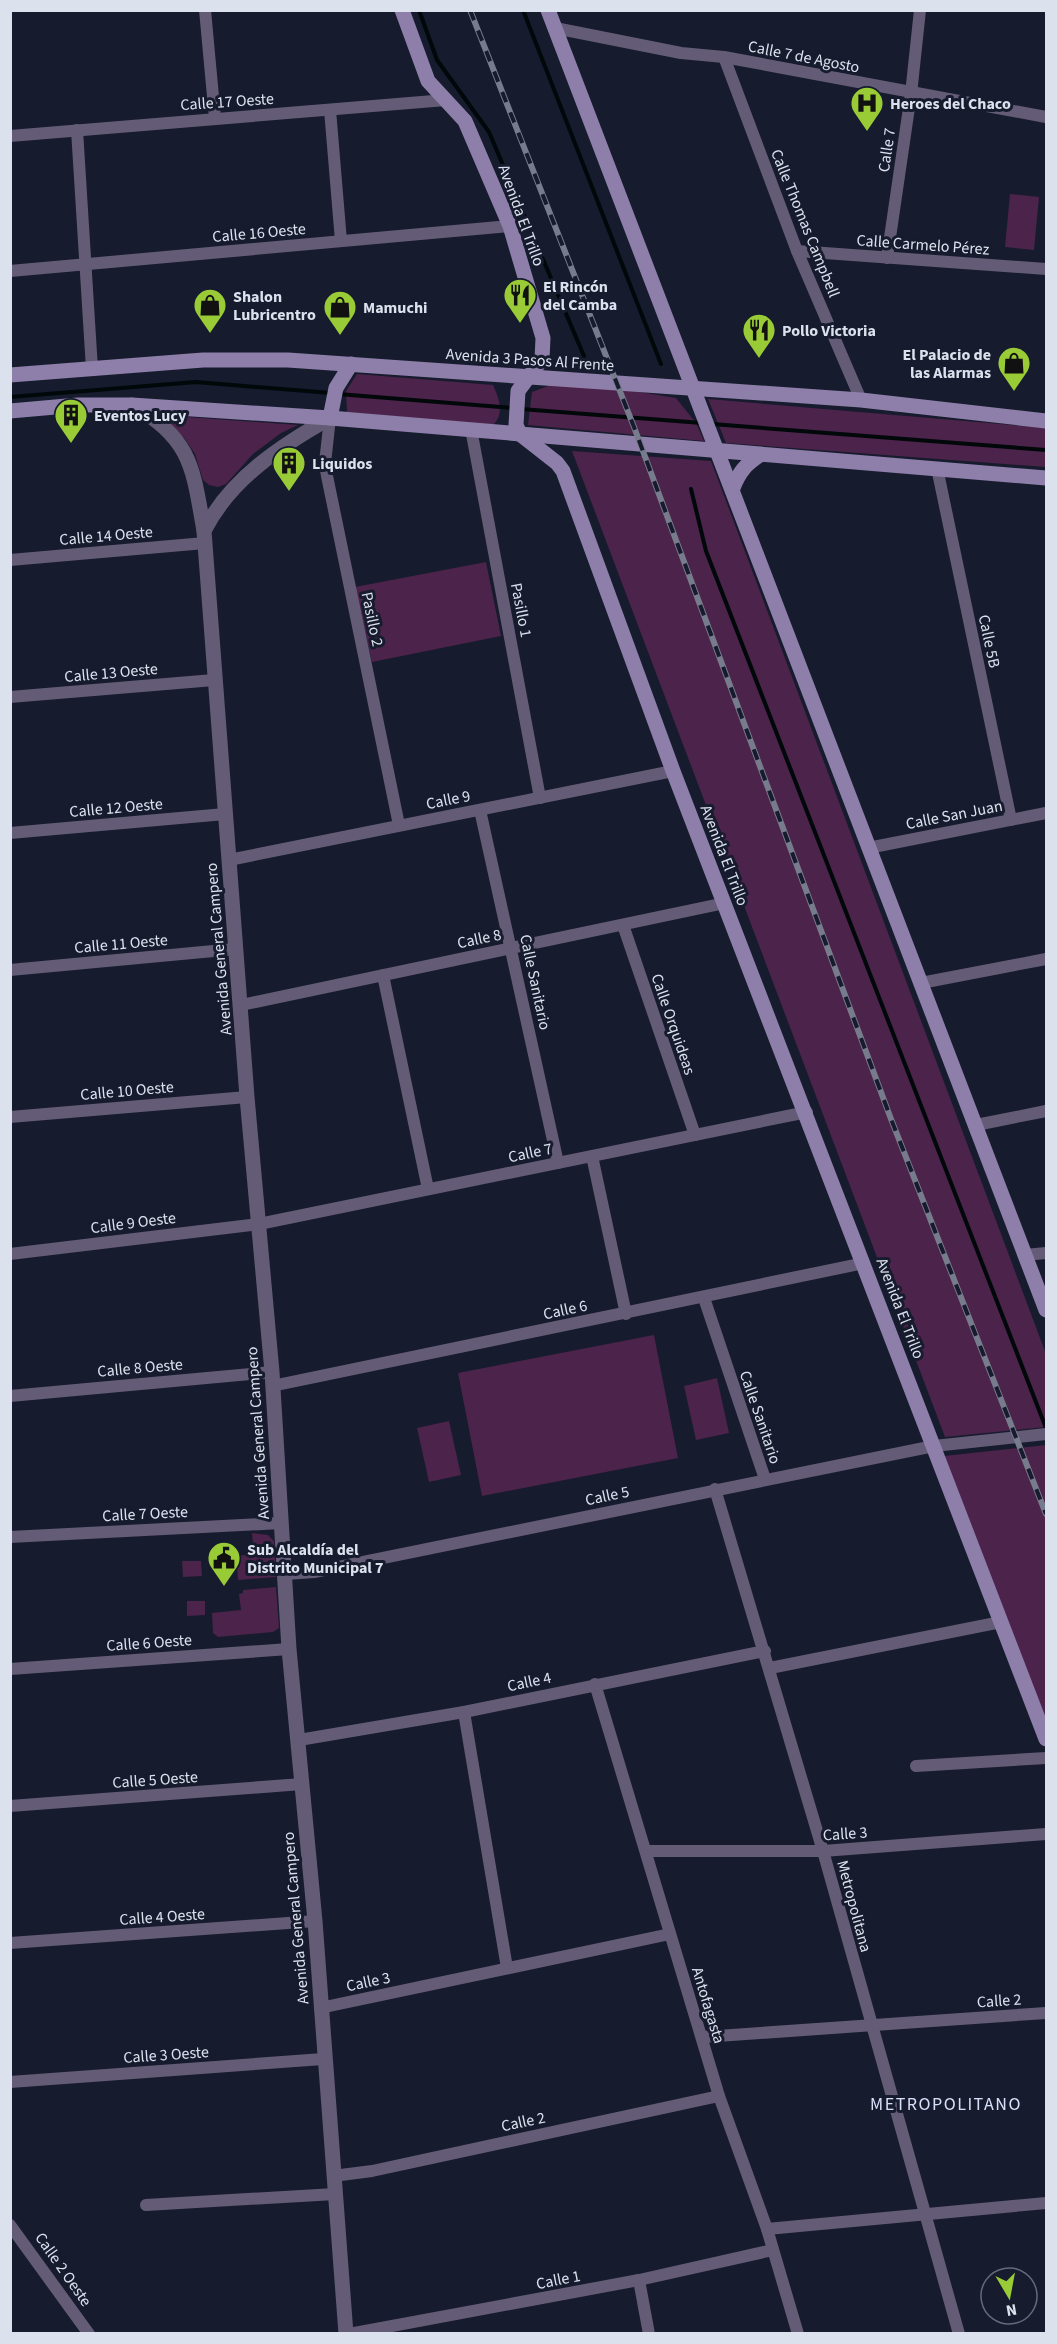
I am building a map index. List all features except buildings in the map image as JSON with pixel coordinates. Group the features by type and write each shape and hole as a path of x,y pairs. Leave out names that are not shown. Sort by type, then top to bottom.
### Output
{"main road":[{"name":"Avenida El Trillo","path":"402,10 428,81 465,121 510,226 543,338 542,359 518,391 518,429 563,471 673,771 807,1112 1047,1739"},
{"path":"548,10 610,177 702,407 868,848 1047,1310"},
{"name":"Avenida 3 Pasos Al Frente","path":"10,375 202,360 288,360 861,400 1047,421"},
{"path":"332,412 336,388 351,364"},
{"path":"10,411 78,405 132,405 332,412 471,429 518,429 717,446 760,455 1047,478"},
{"path":"733,488 738,474 760,455"}],"street":[{"path":"205,10 215,118"},
{"name":"Calle 7","path":"887,258 911,94 920,10"},
{"name":"Calle 7 de Agosto","path":"555,28 681,53 724,57 911,94 1047,117"},
{"name":"Calle Thomas Campbell","path":"724,57 797,251 861,400"},
{"name":"Calle 17 Oeste","path":"10,136 446,100"},
{"path":"330,110 341,241"},
{"path":"77,130 92,369"},
{"name":"Calle 16 Oeste","path":"10,271 510,226"},
{"name":"Calle Carmelo Pérez","path":"797,251 1047,269"},
{"name":"Avenida General Campero","path":"132,405 155,418 173,435 188,457 196,481 204,537 235,949 272,1379 289,1648 315,1921 323,2059 348,2334"},
{"path":"204,537 213,512 263,461 332,412"},
{"name":"Pasillo 2","path":"332,412 325,463 327,476 399,825"},
{"name":"Pasillo 1","path":"471,429 540,798"},
{"name":"Calle 5B","path":"937,468 1011,820"},
{"name":"Calle 14 Oeste","path":"10,560 204,537"},
{"name":"Calle 13 Oeste","path":"10,697 214,680"},
{"name":"Calle 9","path":"229,860 673,771"},
{"name":"Calle Sanitario","path":"480,810 558,1163"},
{"name":"Calle San Juan","path":"868,848 1047,813"},
{"name":"Calle 12 Oeste","path":"10,833 225,814"},
{"name":"Calle 8","path":"241,1005 725,903"},
{"name":"Calle Orquideas","path":"623,925 695,1135"},
{"name":"Calle 11 Oeste","path":"10,970 235,949"},
{"path":"921,983 1047,958"},
{"path":"383,975 428,1190"},
{"name":"Calle 10 Oeste","path":"10,1117 247,1097"},
{"path":"976,1125 1047,1111"},
{"name":"Calle 7","path":"259,1224 807,1112"},
{"path":"592,1156 626,1314"},
{"name":"Calle 9 Oeste","path":"10,1254 259,1224"},
{"path":"1025,1255 1047,1253"},
{"name":"Calle 6","path":"272,1379 626,1314 864,1263"},
{"name":"Calle Sanitario","path":"704,1298 765,1479"},
{"name":"Calle 8 Oeste","path":"10,1396 272,1379"},
{"name":"Calle 5","path":"286,1574 314,1572 934,1446 1041,1435"},
{"name":"Metropolitana","path":"716,1489 824,1851 870,2026 959,2334"},
{"name":"Calle 7 Oeste","path":"10,1537 281,1523"},
{"path":"770,1668 1002,1622"},
{"name":"Calle 6 Oeste","path":"10,1669 289,1648"},
{"name":"Calle 4","path":"299,1740 464,1712 765,1651"},
{"name":"Antofagasta","path":"595,1684 719,2096 767,2229 798,2334"},
{"path":"464,1712 507,1968"},
{"path":"916,1766 1047,1758"},
{"name":"Calle 5 Oeste","path":"10,1806 302,1784"},
{"name":"Calle 3","path":"646,1851 824,1851 1047,1834"},
{"name":"Calle 4 Oeste","path":"10,1943 315,1921"},
{"name":"Calle 3","path":"320,2008 670,1934"},
{"name":"Calle 2","path":"703,2037 1047,2013"},
{"name":"Calle 3 Oeste","path":"10,2082 323,2059"},
{"name":"Calle 2","path":"333,2176 372,2171 719,2096"},
{"path":"146,2205 335,2194"},
{"path":"767,2229 1047,2203"},
{"name":"Calle 2 Oeste","path":"10,2225 89,2334"},
{"name":"Calle 1","path":"348,2334 639,2280 773,2250"},
{"path":"639,2280 649,2334"}],"shaded area":[{"path":"1010,194 1039,197 1034,250 1005,247"},
{"path":"357,374 493,385 499,401 499,416 493,425 347,412 346,391"},
{"path":"551,385 608,387 676,398 696,423 704,441 528,425 532,392"},
{"path":"708,399 1046,428 1046,467 726,443"},
{"path":"159,415 298,425 281,433 253,454 226,484 218,487 209,485 203,480 195,454 185,439"},
{"path":"572,451 711,461 1046,1354 1046,1427 945,1437"},
{"path":"486,562 501,636 372,662 355,587"},
{"path":"654,1335 678,1458 482,1496 458,1373"},
{"path":"717,1378 729,1433 696,1440 684,1386"},
{"path":"449,1421 461,1475 429,1482 417,1428"},
{"path":"1046,1445 1046,1727 944,1456"},
{"path":"252,1533 268,1535 274,1541 276,1577 238,1580 236,1556 254,1554"},
{"path":"182,1561 201,1561 202,1576 183,1577"},
{"path":"276,1587 279,1628 273,1632 218,1637 213,1633 212,1613 241,1610 239,1594 243,1593 243,1590"},
{"path":"187,1601 205,1601 205,1615 187,1616"}],"waterway":[{"path":"419,10 437,60 489,132 584,356"},
{"path":"523,10 661,364"},
{"path":"10,397 196,382 331,393"},
{"path":"338,394 513,408"},
{"path":"521,409 702,423"},
{"path":"712,424 1046,450"},
{"path":"691,489 706,551 1046,1428"}],"railway":[{"path":"470,10 634,427 891,1119 1046,1514"}],"place":[{"name":"Heroes del Chaco","path":"867,132"},
{"name":"El Rincón del Camba","path":"520,324"},
{"name":"Shalon Lubricentro","path":"210,334"},
{"name":"Mamuchi","path":"340,336"},
{"name":"Pollo Victoria","path":"759,359"},
{"name":"El Palacio de las Alarmas","path":"1014,392"},
{"name":"Eventos Lucy","path":"71,444"},
{"name":"Liquidos","path":"289,492"},
{"name":"Sub Alcaldía del Distrito Municipal 7","path":"224,1587"}],"district":[{"name":"METROPOLITANO","path":"946,2104"}]}
